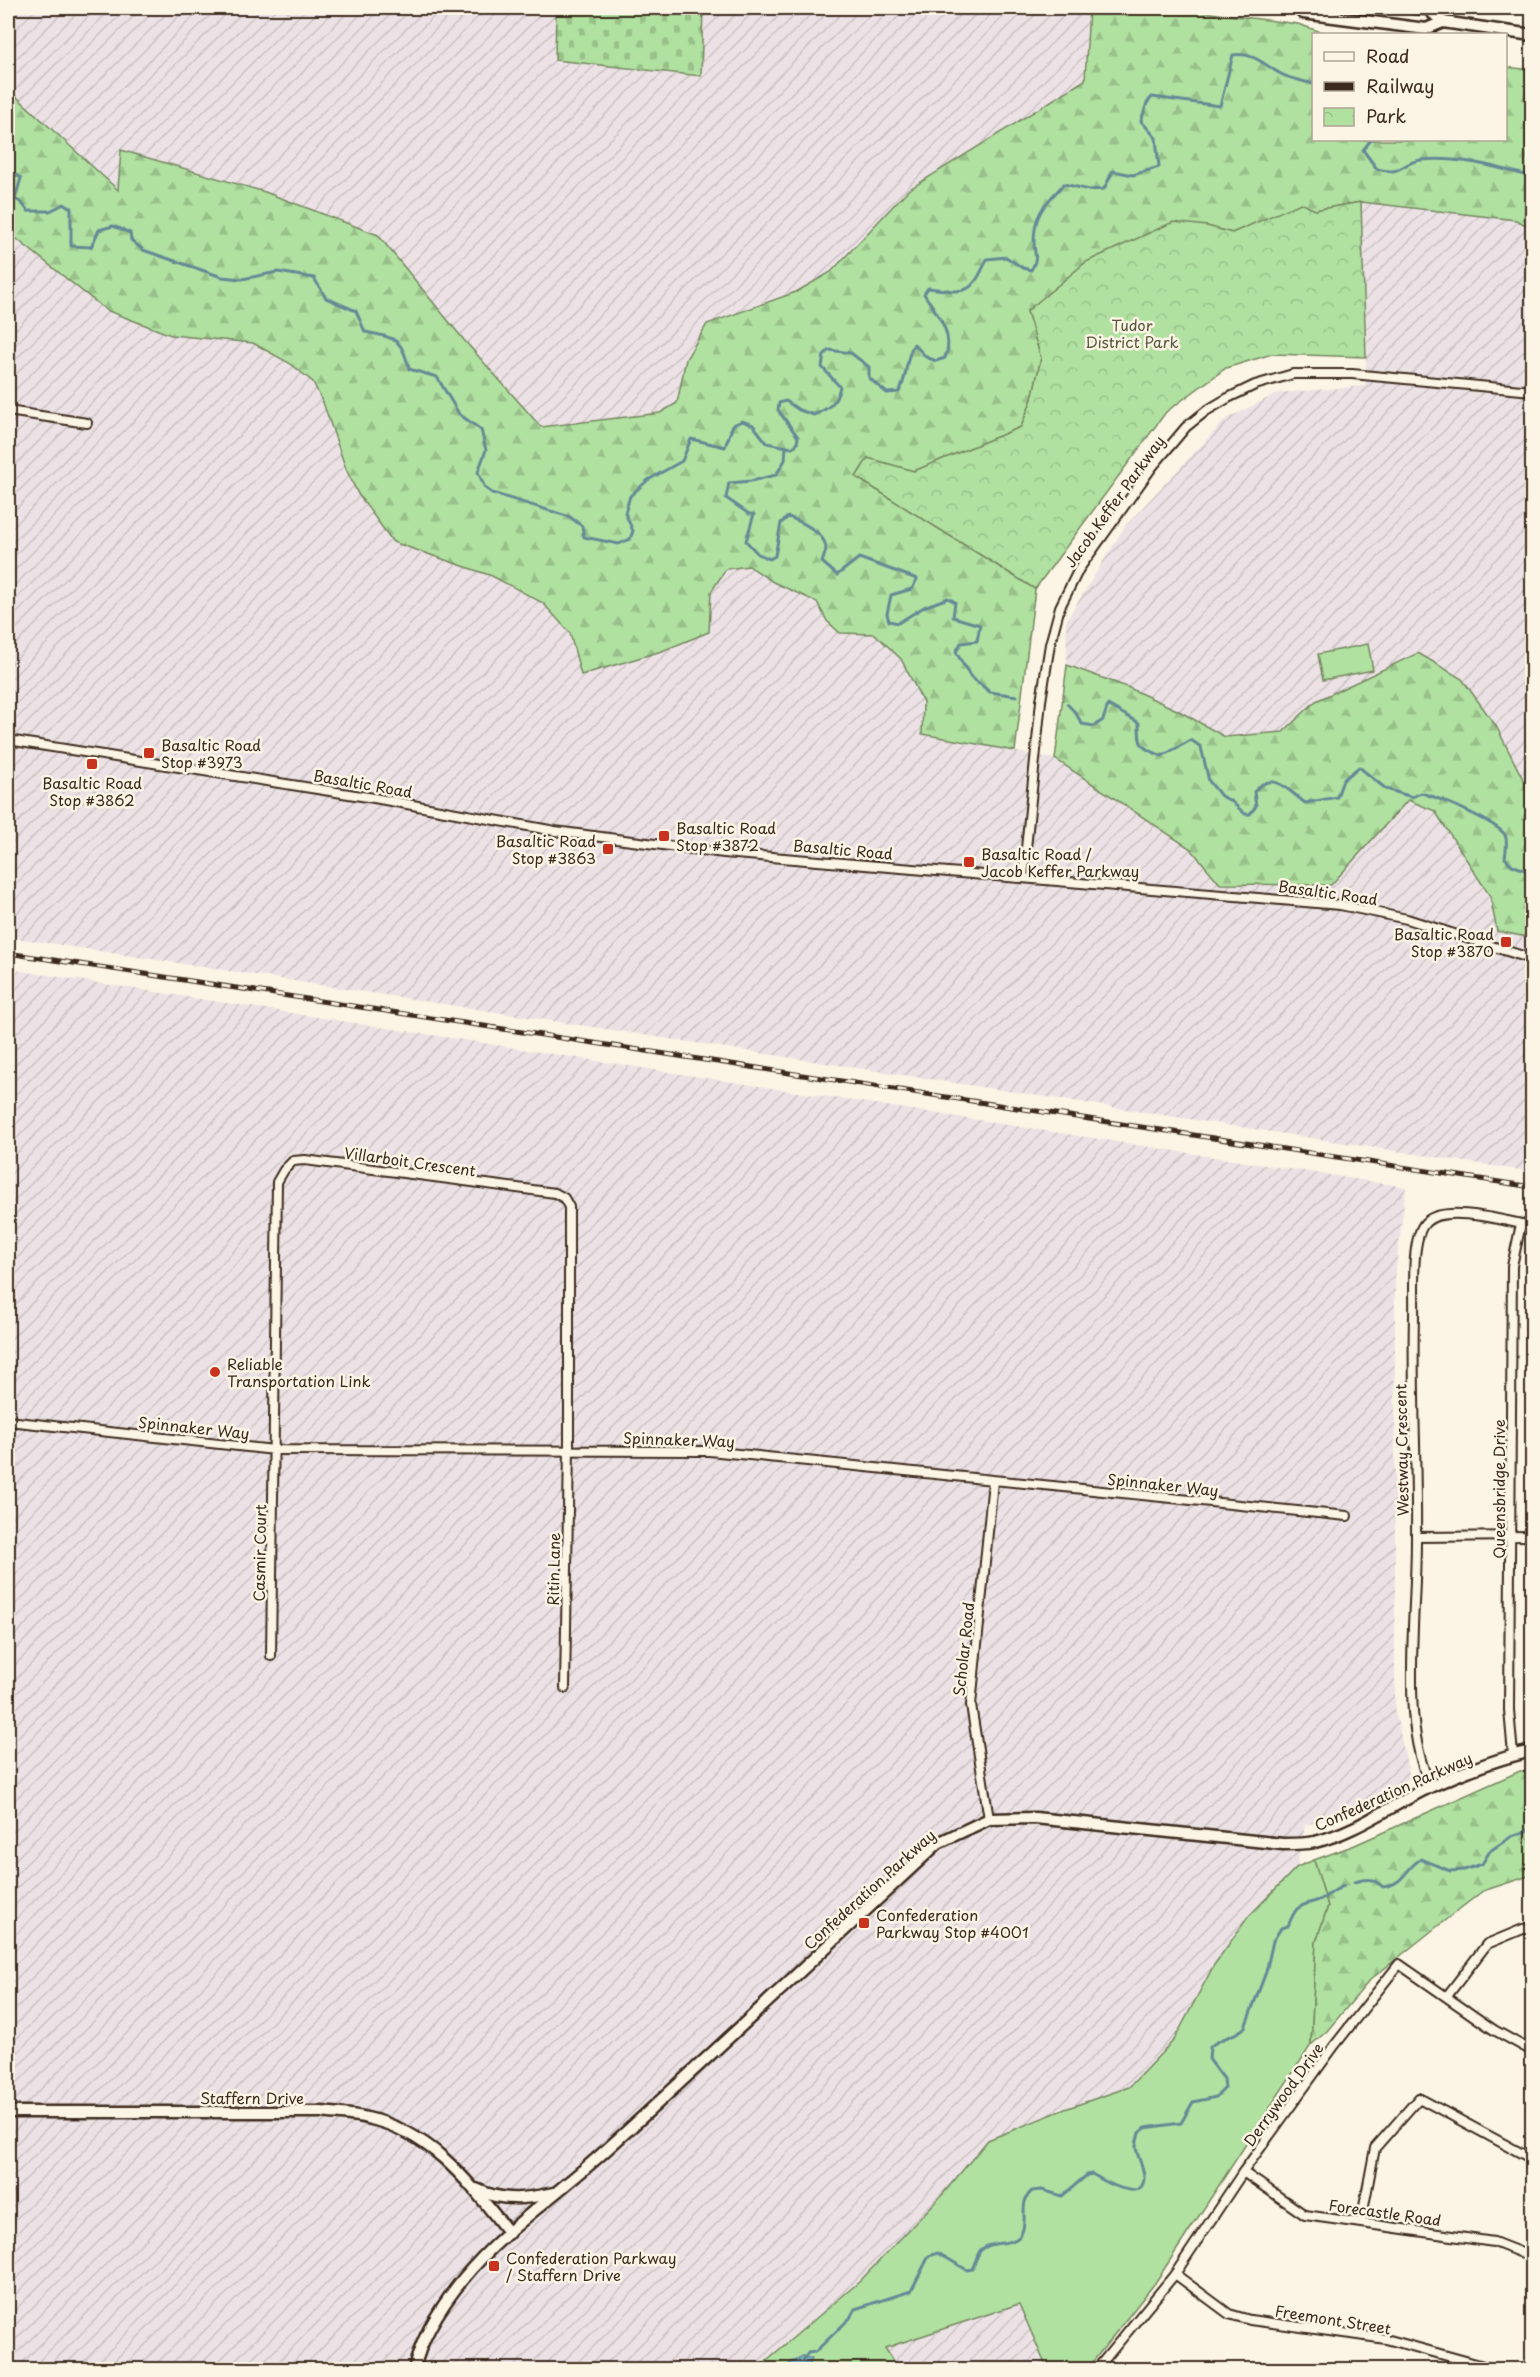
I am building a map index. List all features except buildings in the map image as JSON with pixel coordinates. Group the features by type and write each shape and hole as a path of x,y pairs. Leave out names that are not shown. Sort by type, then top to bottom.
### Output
{"street":[{"path":"1298,8 1303,13 1426,30 1443,22"},
{"path":"1414,8 1428,9 1443,22 1533,35"},
{"name":"Jacob Keffer Parkway","path":"1023,878 1041,701 1052,636 1060,607 1079,569 1153,466 1186,428 1206,411 1228,398 1255,385 1293,374 1352,374 1533,391"},
{"path":"8,411 87,423"},
{"name":"Basaltic Road","path":"8,740 374,798 602,838 724,853 1340,905 1407,919 1533,959"},
{"name":"Villarboit Crescent","path":"274,1450 277,1182 293,1161 305,1160 555,1193 564,1198 569,1208 570,1220 569,1449"},
{"name":"Westway Crescent","path":"1431,1786 1425,1775 1413,1712 1416,1537 1413,1368 1415,1267 1418,1238 1426,1222 1442,1215 1471,1214 1533,1226"},
{"name":"Queensbridge Drive","path":"1513,1755 1509,1710 1512,1266 1521,1224"},
{"name":"Spinnaker Way","path":"8,1420 274,1450 709,1451 1347,1516"},
{"name":"Ritin Lane","path":"565,1689 569,1449"},
{"name":"Casmir Court","path":"271,1656 274,1450"},
{"name":"Scholar Road","path":"990,1819 970,1705 993,1481"},
{"path":"1416,1537 1533,1536"},
{"name":"Confederation Parkway","path":"414,2370 424,2340 450,2296 465,2277 508,2233 603,2152 938,1843 990,1819 1035,1818 1283,1844 1313,1843 1390,1810 1431,1786 1513,1755 1533,1751"},
{"path":"1447,1996 1487,1944 1523,1929 1533,1928"},
{"name":"Derrywood Drive","path":"1096,2370 1174,2274 1243,2172 1335,2045 1399,1964 1494,2030 1533,2052"},
{"path":"1361,2222 1375,2148 1419,2098 1533,2159"},
{"name":"Staffern Drive","path":"8,2112 321,2112 369,2118 428,2144 473,2188 508,2233"},
{"name":"Forecastle Road","path":"1243,2172 1305,2215 1494,2242 1533,2257"},
{"name":"Staffern Drive","path":"473,2188 492,2197 526,2199 554,2193"},
{"name":"Freemont Street","path":"1174,2274 1229,2314 1250,2320 1386,2339 1498,2370"}],"shaded area":[{"path":"8,8 556,8 556,61 701,76 703,8 1089,8 1085,80 908,190 831,272 796,292 707,324 686,359 677,403 660,413 541,427 464,340 378,235 265,192 121,150 118,191 8,89"},
{"path":"1361,202 1516,220 1532,228 1532,797 1515,766 1316,701 1283,732 1225,737 1179,711 1127,687 1067,665 1066,621 1125,526 1226,419 1278,393 1365,386"},
{"path":"8,232 106,310 171,335 253,343 291,364 313,382 324,405 346,469 358,494 393,541 492,576 543,603 570,633 581,675 662,651 709,632 711,592 726,569 749,566 773,582 817,602 827,621 840,633 875,634 901,659 923,702 923,734 1055,759 1191,849 1220,884 1331,885 1407,800 1435,811 1490,896 1497,931 1532,938 1532,1172 8,937"},
{"path":"8,969 1406,1187 1395,1277 1395,1710 1410,1778 1350,1814 1305,1825 1297,1867 1248,1917 1214,1965 1174,2040 1129,2087 1065,2109 988,2140 942,2195 858,2282 755,2369 8,2369"},
{"path":"1019,2304 1045,2364 1052,2369 898,2369 884,2348"}],"green space":[{"path":"556,8 703,8 701,76 555,60"},
{"path":"1089,8 1171,8 1298,24 1324,33 1312,33 1312,141 1507,141 1507,67 1532,70 1532,228 1516,220 1361,202 1315,210 1301,204 1232,233 1207,226 1027,311 1041,358 1032,399 1021,427 914,471 868,458 856,477 1035,589 1015,751 922,734 923,702 901,659 875,634 840,633 827,621 817,602 773,582 749,566 726,569 711,592 709,632 662,651 581,675 570,633 543,603 492,576 393,542 358,494 346,469 324,405 313,382 291,364 253,343 171,335 106,310 8,232 8,89 118,190 121,150 265,192 378,235 464,340 541,427 660,413 677,403 686,359 707,324 796,292 831,272 908,190 1085,80"},
{"name":"Tudor District Park","path":"1361,202 1366,357 1272,354 1226,368 1166,412 1035,589 856,477 868,458 914,471 1021,427 1032,399 1041,358 1027,311 1086,262 1173,222 1207,226 1232,233 1301,203 1315,210"},
{"path":"1368,644 1373,670 1323,680 1318,654"},
{"path":"1418,653 1462,679 1496,726 1532,797 1532,938 1497,931 1490,896 1435,811 1408,800 1331,885 1220,884 1191,849 1055,759 1067,665 1127,687 1179,711 1225,737 1283,732 1316,701"},
{"path":"1520,1771 1532,1771 1532,1875 1483,1891 1453,1914 1370,1980 1327,2031 1311,2045 1316,1942 1328,1906 1314,1860 1355,1845"},
{"path":"1314,1860 1328,1906 1316,1942 1311,2045 1155,2283 1087,2369 1052,2369 1045,2364 1019,2304 885,2348 898,2369 755,2370 859,2282 942,2195 988,2140 1065,2109 1129,2087 1174,2040 1214,1965 1248,1917 1297,1867"}],"water":[{"path":"803,2356 812,2358 808,2369 783,2369 793,2361"}],"waterway":[{"path":"8,170 21,178 15,199 22,203 28,211 50,211 64,204 71,208 71,246 91,247 99,230 113,226 130,233 131,240 143,250 222,277 242,279 278,272 314,278 326,298 356,311 365,332 390,338 400,345 409,369 437,377 459,414 481,430 486,450 478,472 485,488 492,493 570,517 582,526 584,537 619,544 630,539 633,531 625,513 630,496 648,480 682,461 691,439 725,447 733,425 742,421 753,425 767,443 792,448 797,444 798,437 778,410 779,403 786,401 799,410 814,415 831,405 840,387 822,367 824,355 829,350 851,353 869,367 869,378 887,393 899,392 914,344 926,357 936,361 945,358 948,349 946,332 924,294 928,288 951,291 966,289 976,280 987,259 1006,257 1023,268 1031,270 1035,259 1034,242 1038,216 1046,203 1064,184 1089,190 1104,189 1113,171 1133,175 1159,167 1156,138 1141,121 1147,103 1152,97 1220,106 1233,55 1253,57 1285,76 1312,84"},
{"path":"1370,141 1363,150 1377,169 1392,171 1421,160 1435,159 1477,163 1532,177"},
{"path":"786,447 785,460 776,475 729,483 726,498 749,514 754,514 746,541 758,554 770,559 775,556 781,523 788,517 805,524 821,537 826,547 822,562 837,575 859,558 917,579 912,589 891,595 887,614 889,621 898,623 924,607 948,598 955,602 953,617 980,625 977,641 961,643 956,652 970,676 990,692 1017,696"},
{"path":"1067,704 1082,724 1094,726 1103,720 1108,705 1139,723 1142,745 1162,756 1191,740 1201,747 1209,781 1221,796 1231,801 1245,814 1250,814 1256,806 1254,792 1267,782 1280,784 1305,803 1337,797 1343,780 1359,767 1386,789 1412,797 1421,793 1429,795 1491,824 1505,835 1507,843 1505,858 1512,865 1532,873"},
{"path":"1354,1882 1370,1880 1383,1887 1396,1883 1421,1859 1450,1871 1464,1870 1482,1864 1490,1851 1512,1836 1532,1829"},
{"path":"803,2360 808,2353 815,2352 850,2318 855,2309 911,2291 929,2256 938,2253 967,2270 972,2269 984,2247 1009,2242 1019,2237 1024,2227 1025,2200 1032,2191 1042,2190 1062,2196 1087,2175 1092,2174 1129,2190 1136,2190 1142,2186 1144,2175 1136,2147 1139,2133 1145,2128 1181,2123 1193,2102 1216,2097 1225,2088 1224,2079 1209,2059 1210,2047 1245,2027 1266,1972 1273,1941 1281,1928 1288,1926 1299,1907 1319,1900 1344,1886"}],"railway":[{"path":"8,953 1532,1187"}],"place":[{"name":"Basaltic Road Stop #3973","path":"149,753"},
{"name":"Basaltic Road Stop #3862","path":"92,764"},
{"name":"Basaltic Road Stop #3872","path":"664,836"},
{"name":"Basaltic Road Stop #3863","path":"608,849"},
{"name":"Basaltic Road / Jacob Keffer Parkway","path":"969,862"},
{"name":"Basaltic Road Stop #3870","path":"1506,942"},
{"name":"Reliable Transportation Link","path":"215,1372"},
{"name":"Confederation Parkway Stop #4001","path":"864,1923"},
{"name":"Confederation Parkway / Staffern Drive","path":"494,2266"}]}
